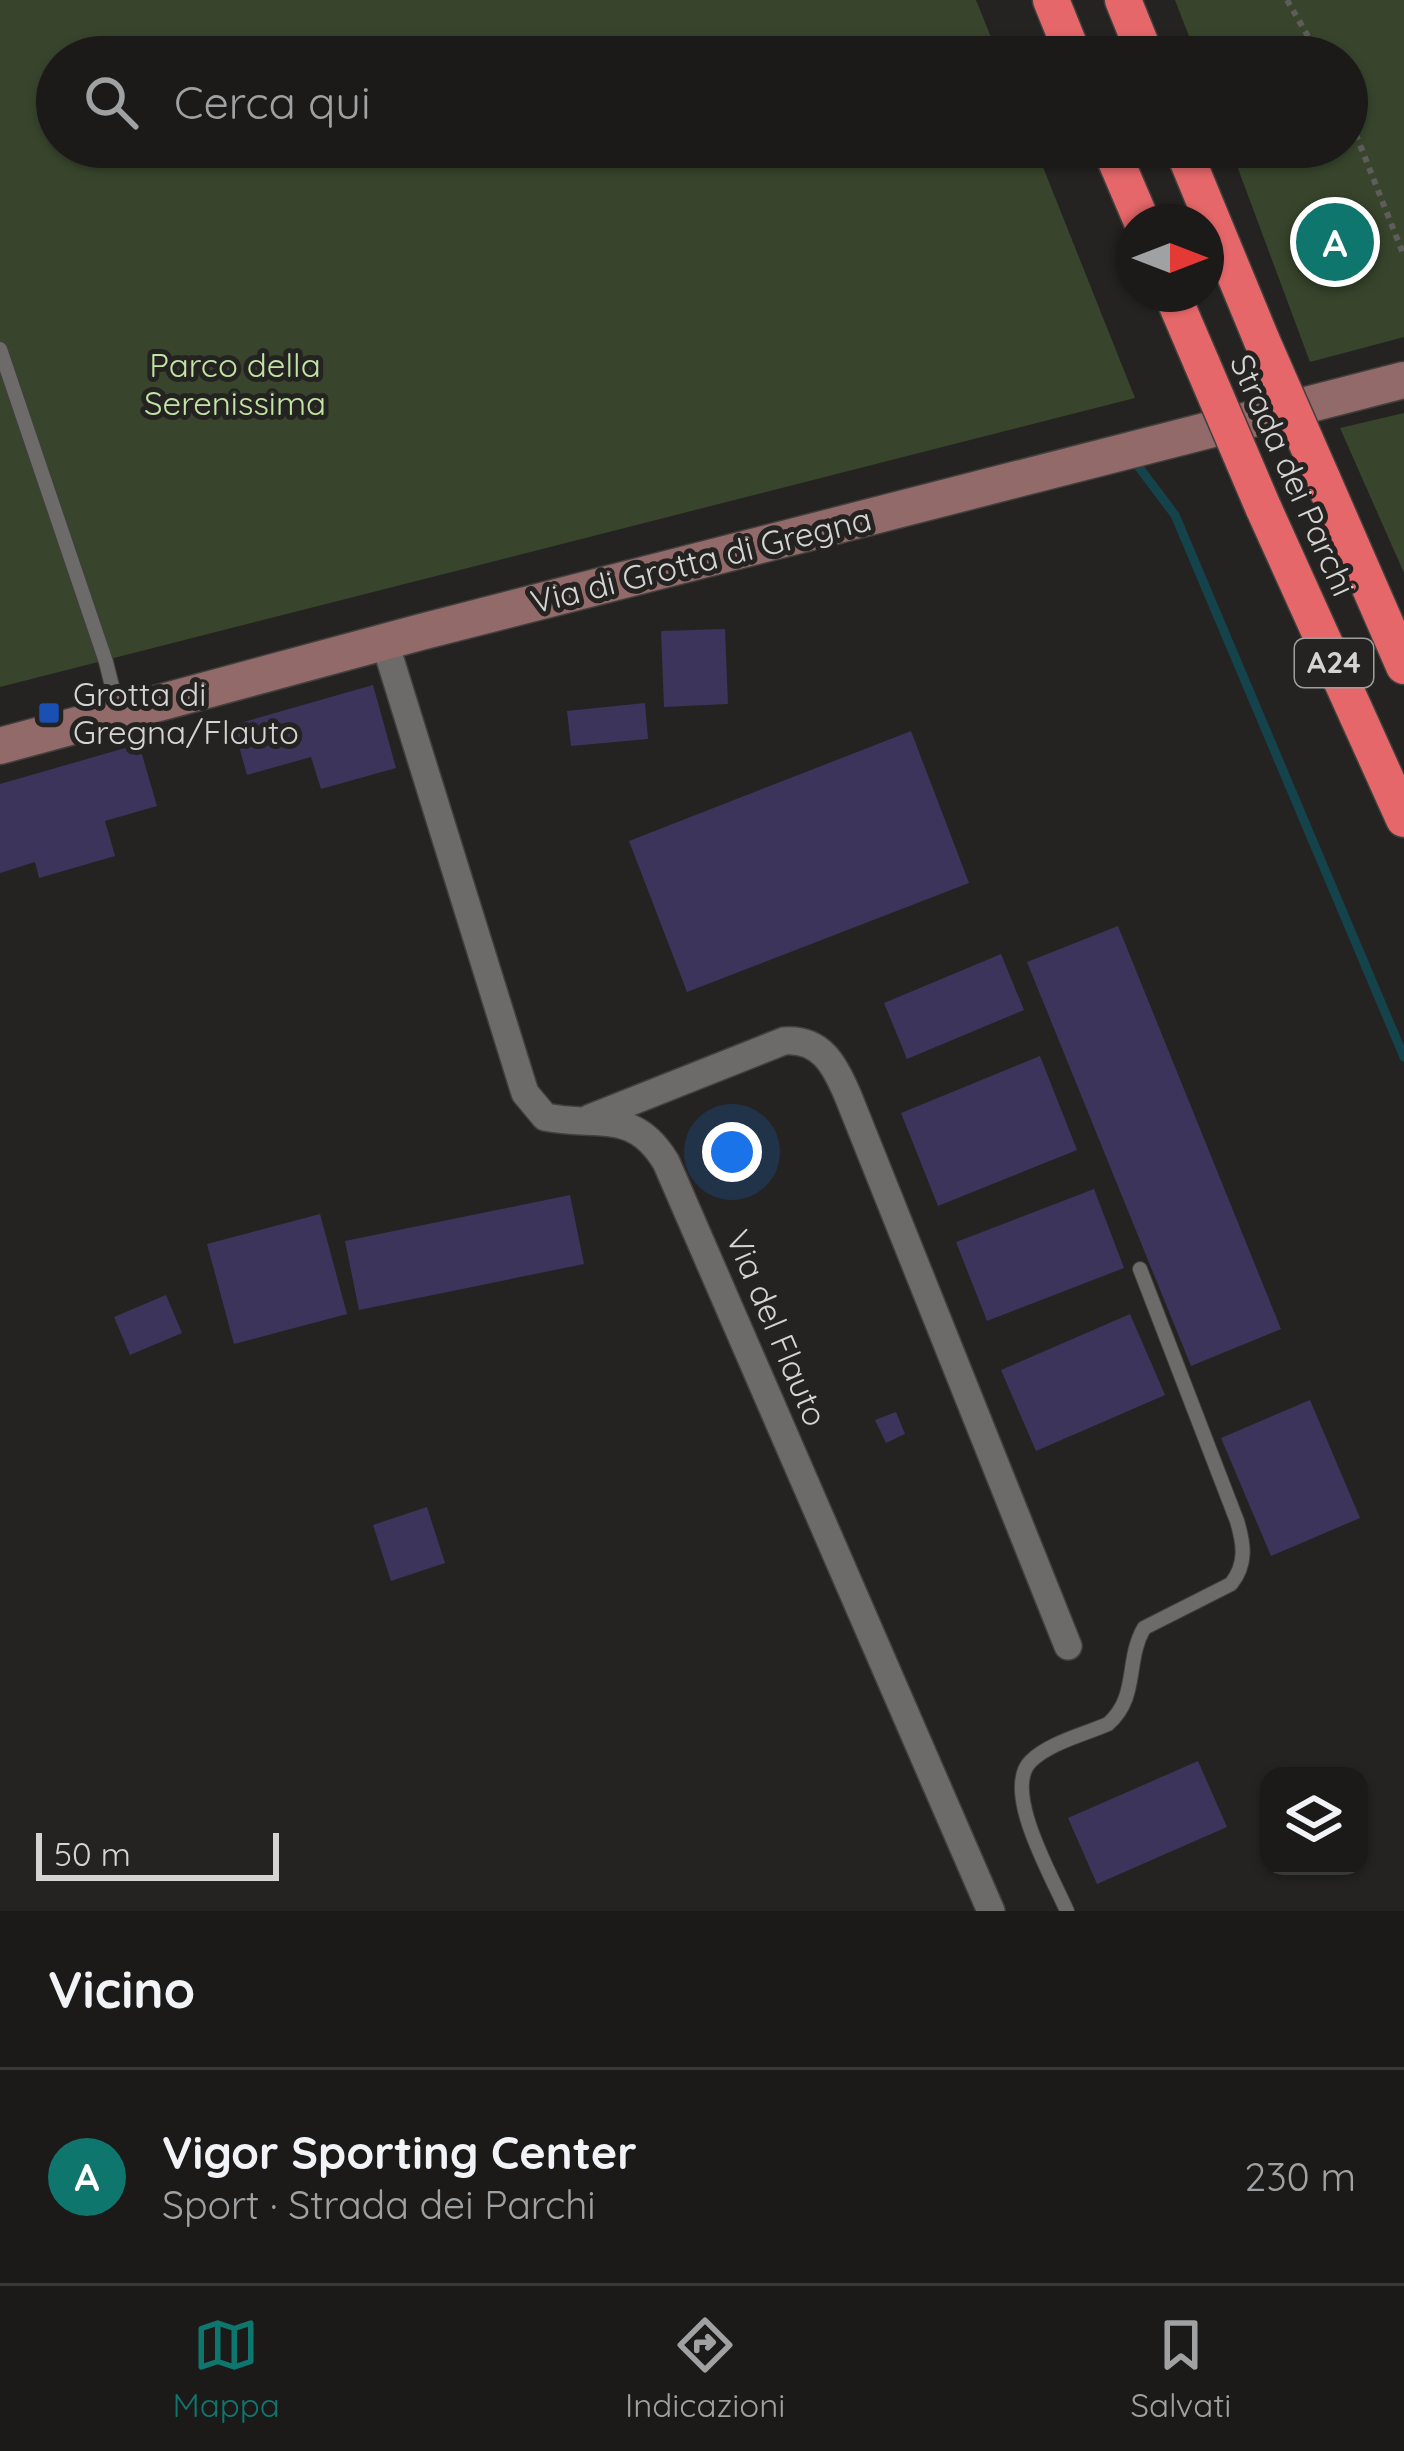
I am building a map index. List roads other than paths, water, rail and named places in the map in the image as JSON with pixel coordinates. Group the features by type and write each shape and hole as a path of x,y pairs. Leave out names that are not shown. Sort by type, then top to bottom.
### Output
{"highway":[{"path":"1051,0 1066,36"},
{"path":"1123,0 1138,36"},
{"path":"1119,168 1134,204"},
{"name":"Strada dei Parchi","path":"1191,168 1404,665"},
{"name":"Strada dei Parchi","path":"1180,312 1404,819"}],"street":[{"name":"Via di Grotta di Gregna","path":"0,746 1404,380"},
{"name":"Via del Flauto","path":"385,643 525,1093 545,1117 614,1121 635,1130 666,1162 991,1911"},
{"path":"586,1120 784,1041 809,1043 825,1054 848,1096 1068,1646"}],"lane":[{"path":"0,350 106,662 119,715"},
{"path":"1067,1911 1023,1807 1019,1783 1023,1773 1034,1757 1118,1716 1129,1695 1136,1642 1144,1628 1231,1583 1239,1574 1244,1550 1237,1520 1140,1269"}],"waterway":[{"path":"1138,466 1175,515 1404,1057"}],"place":[{"name":"Vigor Sporting Center","path":"1335,242"},
{"name":"Grotta di Gregna/Flauto","path":"49,713"}],"park label":[{"name":"Parco della Serenissima","path":"235,384"}]}
